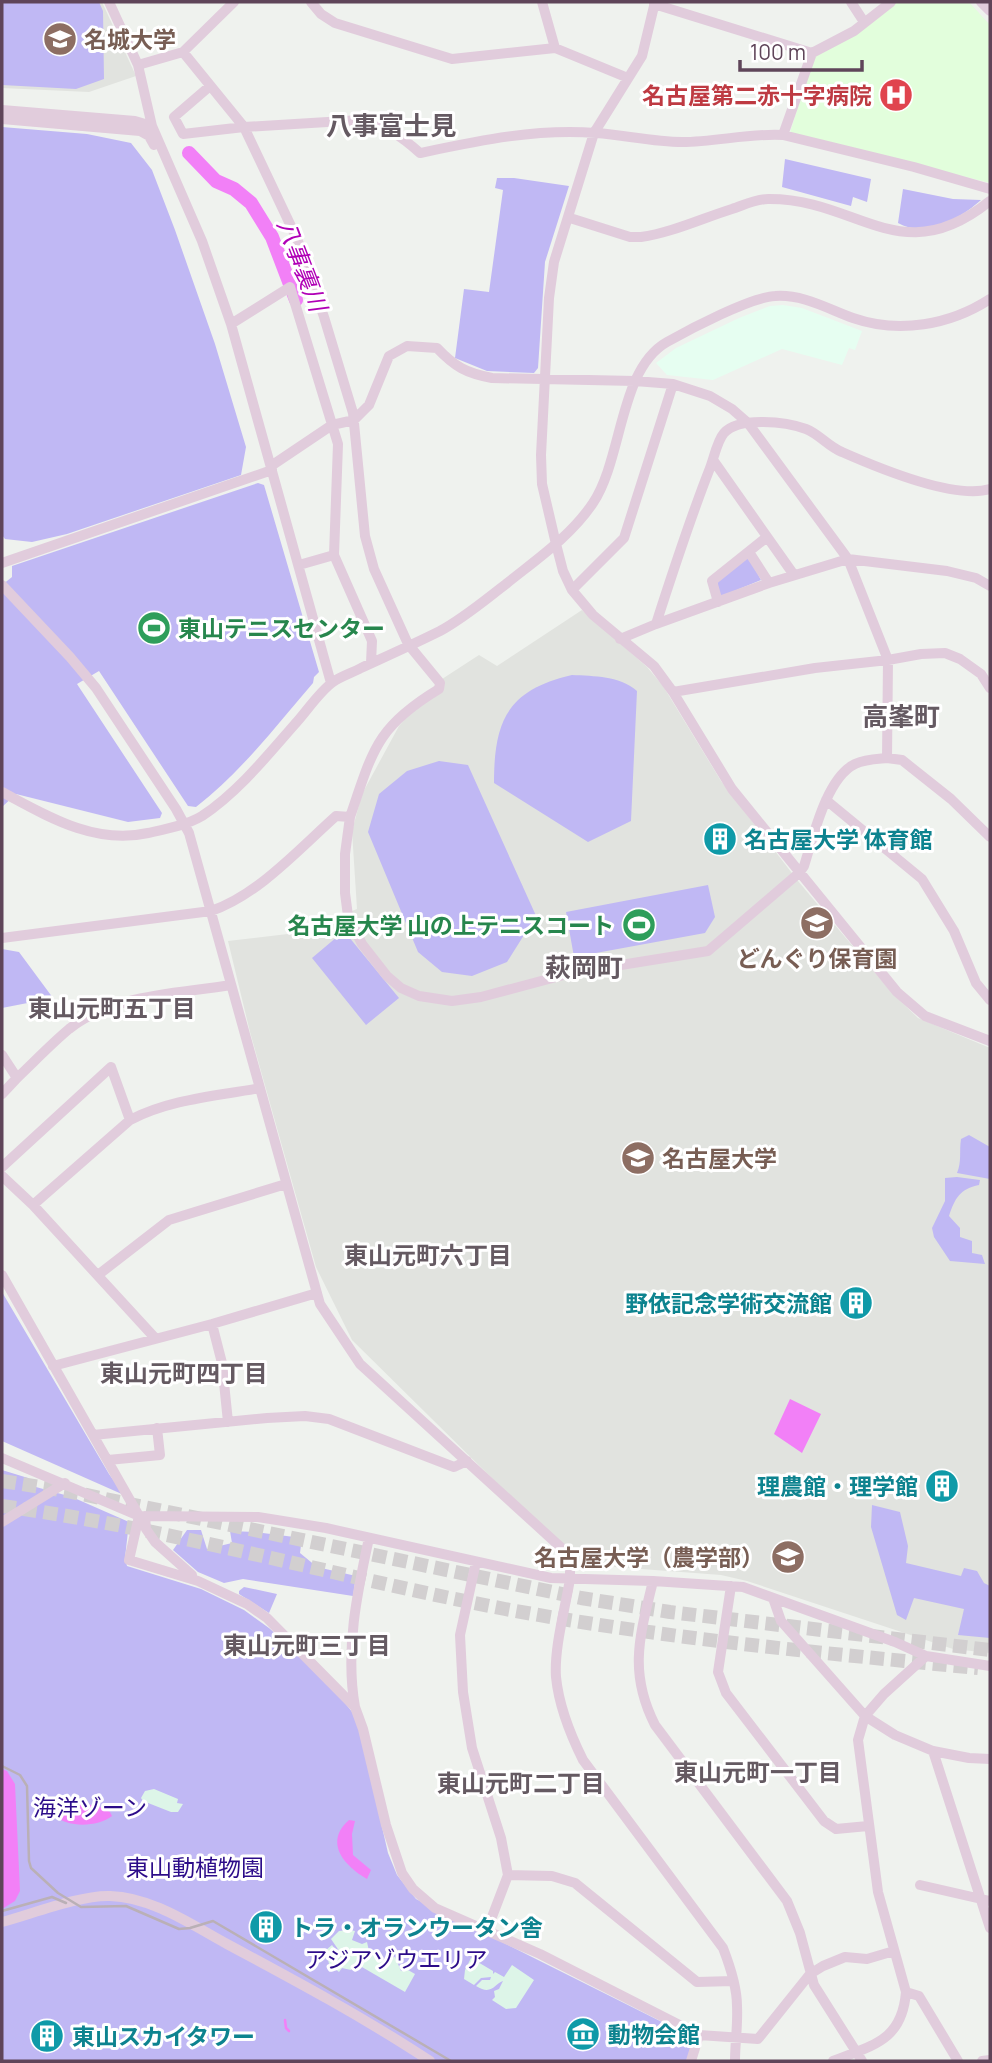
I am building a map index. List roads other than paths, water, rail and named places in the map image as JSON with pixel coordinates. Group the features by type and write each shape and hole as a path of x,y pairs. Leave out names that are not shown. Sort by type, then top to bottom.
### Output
{"street":[{"path":"109,2 138,65 152,126 202,241 231,324 331,683"},
{"path":"138,65 183,52 234,2"},
{"path":"311,2 321,14 335,23 452,59 555,48 628,78"},
{"path":"542,2 555,48"},
{"path":"851,2 864,22"},
{"path":"783,135 812,53 854,31 891,2"},
{"path":"981,2 990,11"},
{"path":"812,53 654,3 642,56 594,133 570,218 554,262 544,380 542,484 563,571 572,590 593,615 654,666 673,692 732,789 799,873 897,992 915,1008 925,1016 990,1041"},
{"path":"183,52 244,127 298,242 324,317 354,420 365,536 374,569 408,644 440,683 439,689 395,720 380,739 366,768 350,817 345,854 348,916 362,944 387,976 401,988 419,996 452,1001 481,997 571,972 708,951 799,873 804,866 827,800 842,774 853,765 866,760 902,760 951,799 990,837"},
{"path":"210,86 174,117 183,134 244,127 360,120 379,123 420,153 476,141 531,134 594,133 679,142 764,134 783,135 914,167 990,189"},
{"path":"2,110 135,121 152,126"},
{"path":"2,119 140,131 149,136 198,243 203,248"},
{"path":"140,131 152,126"},
{"path":"570,218 630,237 640,237 767,199 796,200 879,228 924,233 960,222 990,201"},
{"path":"231,324 290,287 338,444 333,523 334,555 372,641 371,663"},
{"path":"2,792 56,822 99,834 145,834 184,824 201,816 239,786 331,683 467,615 577,524 593,503 610,470 635,381 650,355 666,342 764,297 794,297 854,318 888,326 951,319 990,299"},
{"path":"2,562 272,468 332,425 354,420 369,405 389,356 407,346 437,348 453,365 471,374 492,378 673,384 710,396 732,409 748,423 848,559 888,660 887,758"},
{"path":"572,590 624,538 673,384"},
{"path":"656,624 686,530 724,433 739,423 778,423 807,430 839,452 923,482 957,491 990,489"},
{"path":"713,460 794,575"},
{"path":"718,602 712,581 767,537"},
{"path":"749,552 769,583"},
{"path":"299,565 334,555"},
{"path":"620,639 769,583 848,559 947,570 976,578 990,586"},
{"path":"2,585 86,675 176,809 189,833 320,1304 360,1364 567,1553 570,1579 556,1675 570,1735 583,1760 714,1934 730,1964 737,2007 734,2039 736,2061"},
{"path":"673,692 815,668 945,653 960,659 981,674 990,688"},
{"path":"827,800 922,879 954,931 976,983 990,1000"},
{"path":"2,938 211,911 229,905 248,893 336,816 350,817"},
{"path":"2,1094 70,1028 96,1012 123,1002 231,985"},
{"path":"2,1055 17,1078"},
{"path":"2,1167 111,1067 131,1120"},
{"path":"33,1205 131,1120 149,1110 260,1088"},
{"path":"2,1176 33,1205 155,1338"},
{"path":"98,1275 169,1220 286,1184"},
{"path":"2,1275 142,1516 146,1529 155,1542 198,1581"},
{"path":"53,1366 317,1293"},
{"path":"212,1324 222,1363 228,1422"},
{"path":"93,1435 305,1416 330,1419 454,1467 467,1461"},
{"path":"108,1461 160,1455 158,1428"},
{"path":"2,1458 142,1516 258,1517 551,1578 743,1587 895,1642 926,1656 990,1666"},
{"path":"2,1522 65,1483"},
{"path":"142,1516 129,1560 198,1581 247,1604 267,1618 355,1707"},
{"path":"369,1538 359,1587 351,1686 402,1873 413,1889 435,1908 540,1954 699,2035 734,2039 758,2039 810,1974 823,1966 845,1957 867,1959 894,1951"},
{"path":"476,1562 460,1635 463,1692 472,1748 501,1838 508,1875 487,1930"},
{"path":"653,1581 639,1644 637,1666 649,1712 655,1725 787,1901 800,1933 814,1984 859,2057"},
{"path":"731,1586 718,1672 726,1693 824,1821 836,1829 868,1826"},
{"path":"773,1598 781,1621 865,1716 895,1735 933,1751 990,1759"},
{"path":"833,2061 859,2057 892,2033 902,2015 906,1992 878,1892 858,1740 865,1716 884,1694 926,1656"},
{"path":"933,1751 985,1900 990,1928"},
{"path":"508,1875 552,1876 575,1884 697,1982 733,1981"},
{"path":"920,1885 985,1900"},
{"path":"2,1923 99,1896 131,1898 172,1915 276,1970 389,2034 430,2061"},
{"path":"906,1992 919,1996 958,2061"},
{"path":"691,2061 699,2035"},
{"path":"982,2061 990,2060"}],"waterway":[{"name":"八事裏川","path":"189,153 216,181 234,189 251,203 272,237 296,300"},
{"path":"285,2020 289,2031"}],"tunnel":[{"path":"2,1481 67,1491 581,1598 670,1612 990,1650"},
{"path":"2,1506 129,1527 442,1596 564,1619 741,1644 978,1668"}],"railway":[{"path":"2,1766 20,1775 27,1786 31,1868 58,1893 81,1907 126,1906 179,1929 213,1921 451,2061"},
{"path":"2,1911 52,1897 66,1903"}],"place":[{"name":"名城大学","path":"60,39"},
{"name":"名古屋第二赤十字病院","path":"896,95"},
{"name":"東山テニスセンター","path":"154,628"},
{"name":"名古屋大学 体育館","path":"720,839"},
{"name":"どんぐり保育園","path":"817,923"},
{"name":"名古屋大学 山の上テニスコート","path":"639,925"},
{"name":"名古屋大学","path":"638,1158"},
{"name":"野依記念学術交流館","path":"856,1303"},
{"name":"理農館・理学館","path":"942,1486"},
{"name":"名古屋大学（農学部）","path":"788,1557"},
{"name":"トラ・オランウータン舎","path":"266,1927"},
{"name":"動物会館","path":"583,2034"},
{"name":"東山スカイタワー","path":"47,2036"}],"district":[{"name":"八事富士見","path":"391,125"},
{"name":"高峯町","path":"901,716"},
{"name":"萩岡町","path":"584,967"},
{"name":"東山元町五丁目","path":"112,1007"},
{"name":"東山元町六丁目","path":"428,1254"},
{"name":"東山元町四丁目","path":"184,1372"},
{"name":"東山元町三丁目","path":"307,1644"},
{"name":"東山元町一丁目","path":"758,1771"},
{"name":"東山元町二丁目","path":"521,1782"}],"park label":[{"name":"海洋ゾーン","path":"90,1807"},
{"name":"東山動植物園","path":"195,1867"},
{"name":"アジアゾウエリア","path":"396,1959"}]}
